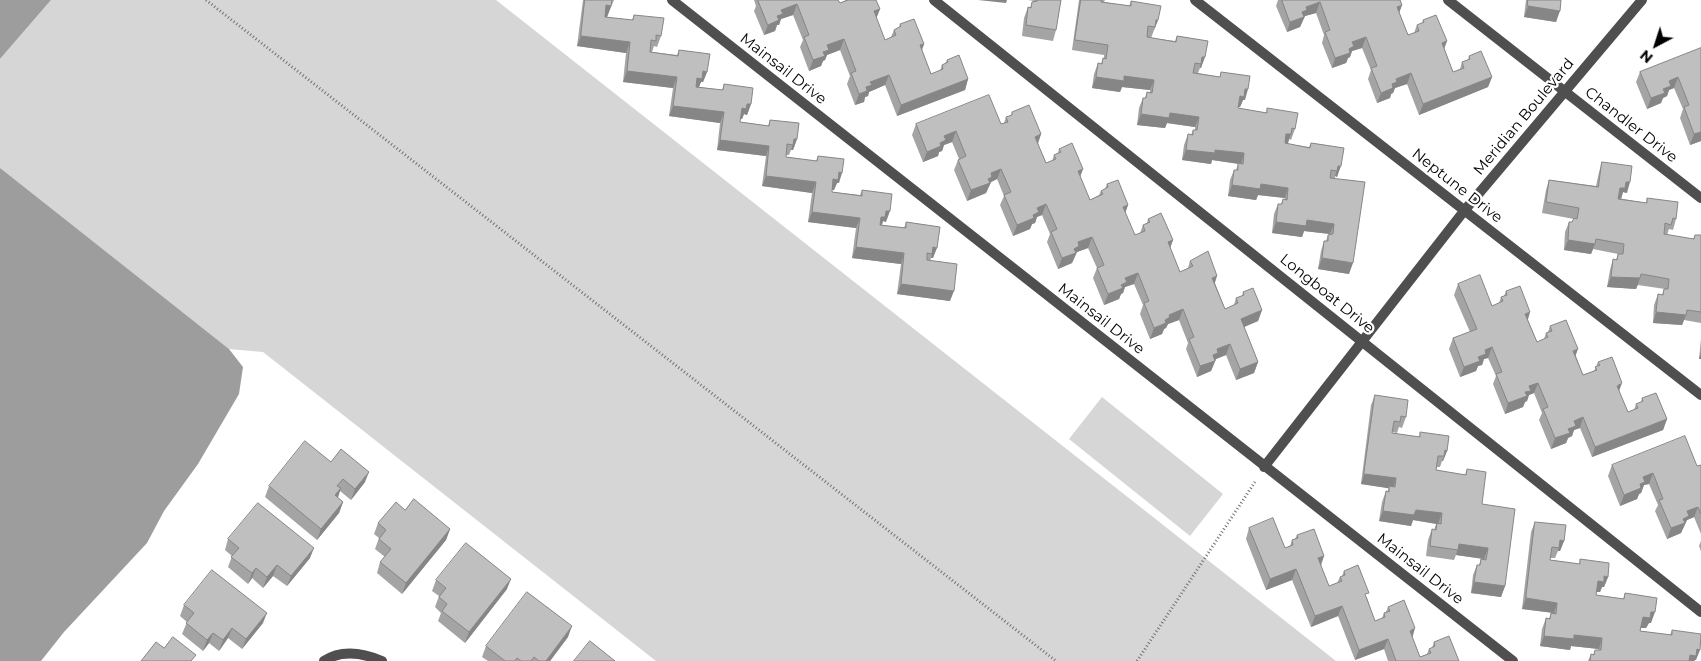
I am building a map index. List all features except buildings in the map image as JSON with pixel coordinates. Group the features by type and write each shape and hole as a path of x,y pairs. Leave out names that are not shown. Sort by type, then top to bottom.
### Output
{"street":[{"name":"Mainsail Drive","path":"672,0 1513,661"},
{"name":"Longboat Drive","path":"934,0 1701,612"},
{"name":"Neptune Drive","path":"1195,0 1701,396"},
{"name":"Chandler Drive","path":"1448,0 1701,198"},
{"name":"Meridian Boulevard","path":"1264,467 1464,211 1642,0"},
{"path":"324,661 330,657 346,653 367,655 382,661"}],"path":[{"path":"206,0 1056,661"},
{"path":"1137,661 1256,479"}],"shaded area":[{"path":"0,0 51,0 0,59"},
{"path":"51,0 496,0 1336,661 656,661 263,352 229,349 4,173 0,168 0,59"},
{"path":"0,168 229,349 243,367 239,394 198,464 164,511 147,543 64,632 41,661 0,661"},
{"path":"1102,397 1223,494 1190,536 1069,439"}]}
